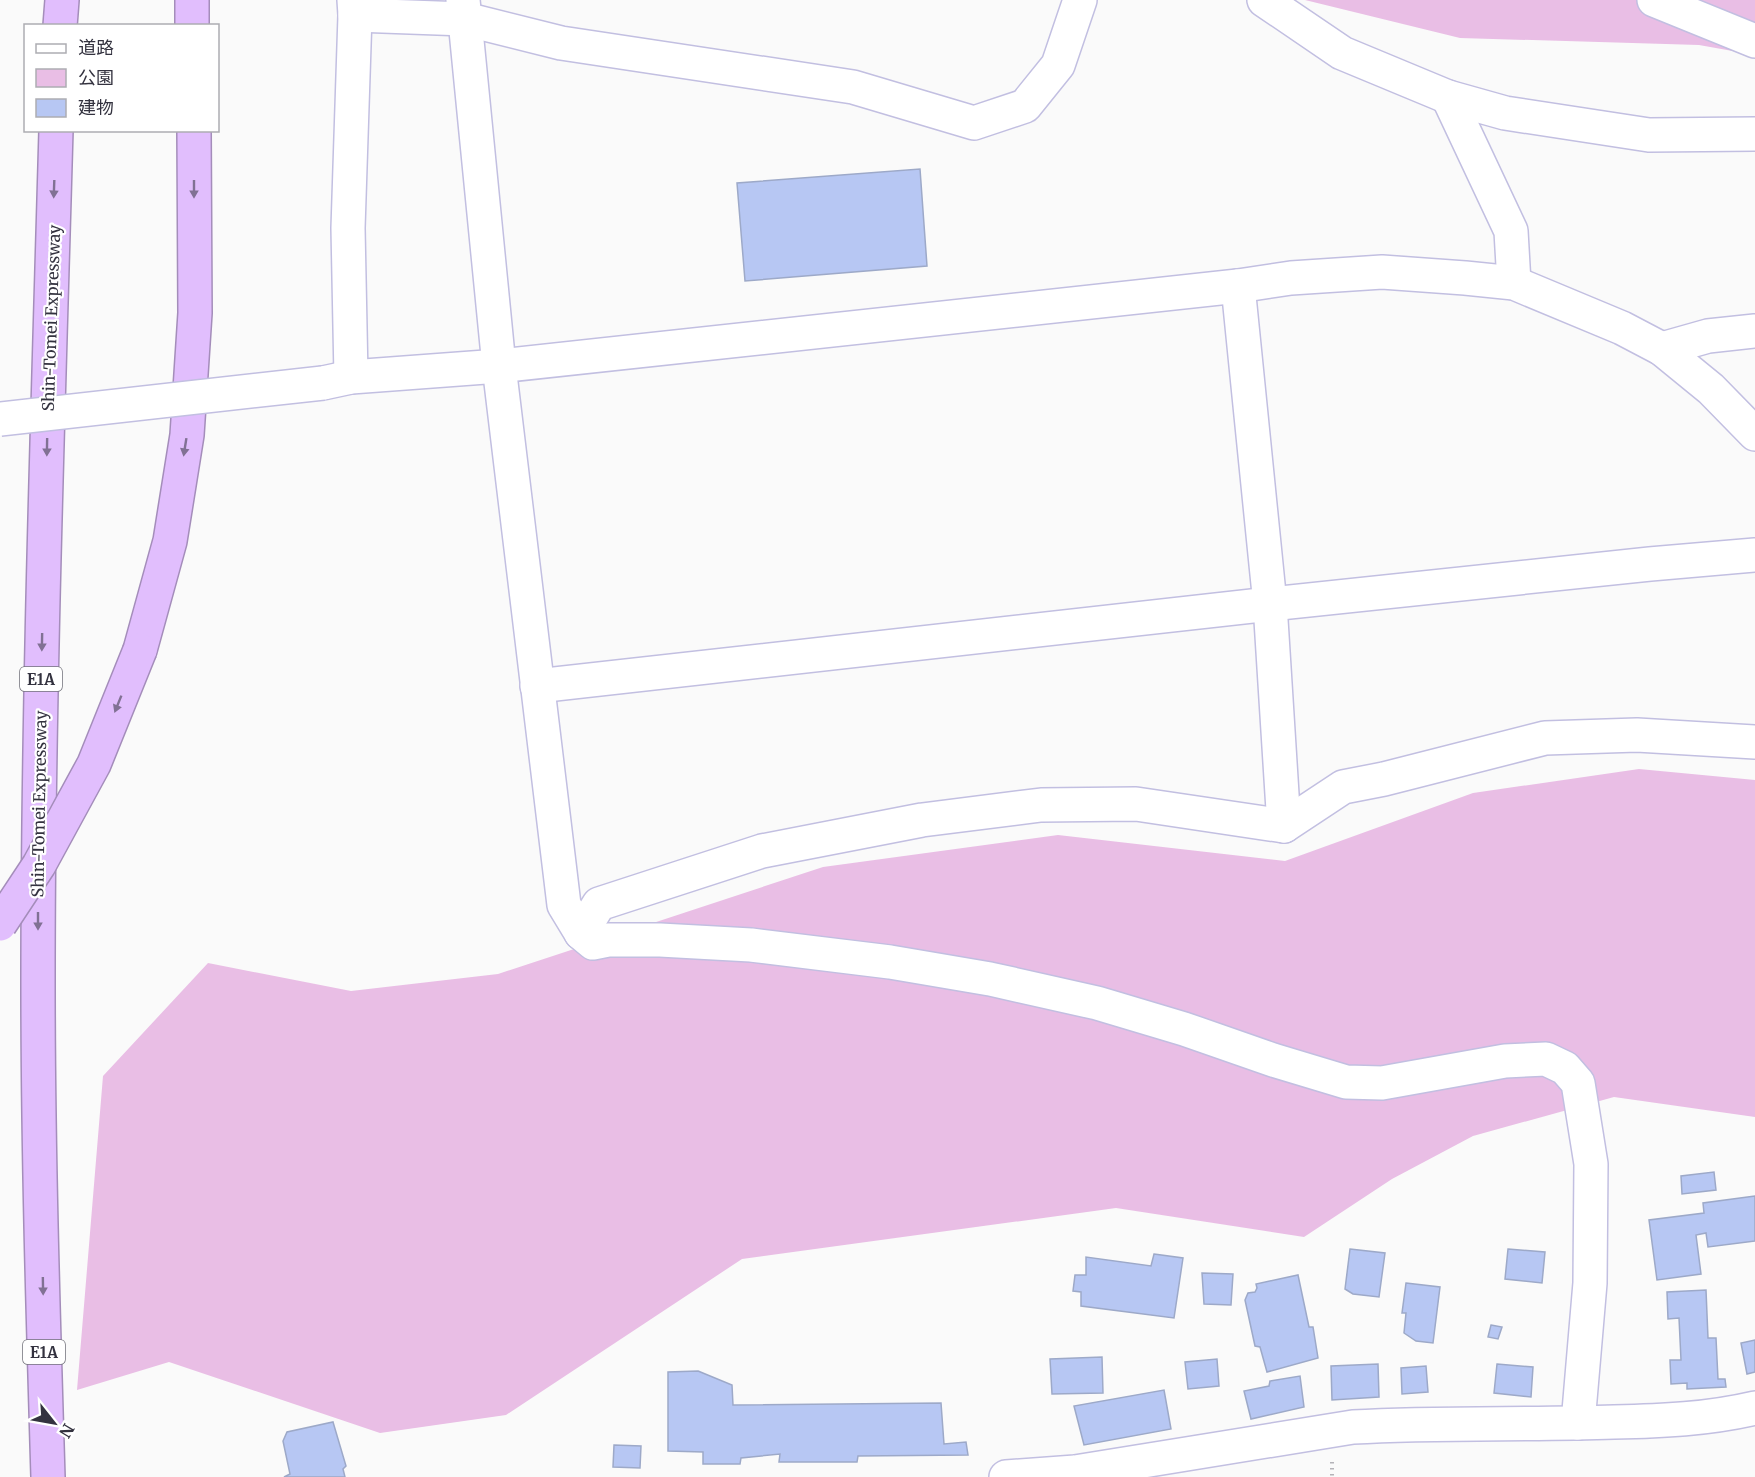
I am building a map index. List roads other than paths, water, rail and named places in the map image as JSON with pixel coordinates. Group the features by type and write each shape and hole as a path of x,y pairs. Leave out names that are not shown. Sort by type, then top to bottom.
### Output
{"highway":[{"path":"60,24 62,0"},
{"path":"192,0 192,24"},
{"name":"Shin-Tomei Expressway","path":"48,1477 41,1228 38,986 40,726 56,132"},
{"path":"0,924 39,865 94,764 140,650 170,541 187,435 195,313 194,132"}],"street":[{"path":"337,380 348,228 354,8 464,10 561,43 853,87 974,123 1025,106 1058,65 1080,0"},
{"path":"1264,0 1342,52 1448,97 1505,113 1650,135 1755,134"},
{"path":"1654,0 1755,40"},
{"path":"464,10 499,366 564,904 581,933 593,943 608,939 751,945 890,962 990,979 1097,1003 1346,1082 1382,1083 1505,1061 1546,1059 1565,1068 1578,1083 1591,1164 1590,1283 1578,1423"},
{"path":"1448,97 1511,231 1514,283"},
{"path":"0,419 337,380 499,366 1238,286 1291,278 1382,272 1514,283 1622,328 1662,349 1711,389 1755,434"},
{"path":"1238,286 1270,604 1284,826"},
{"path":"1662,349 1708,336 1755,331"},
{"path":"537,686 1270,604 1626,566 1755,555"},
{"path":"581,933 599,904 762,851 922,820 1041,805 1136,804 1284,826 1343,787 1384,779 1545,738 1637,735 1755,742"},
{"path":"1006,1477 1075,1474 1353,1427 1678,1420 1731,1414 1755,1408"}]}
